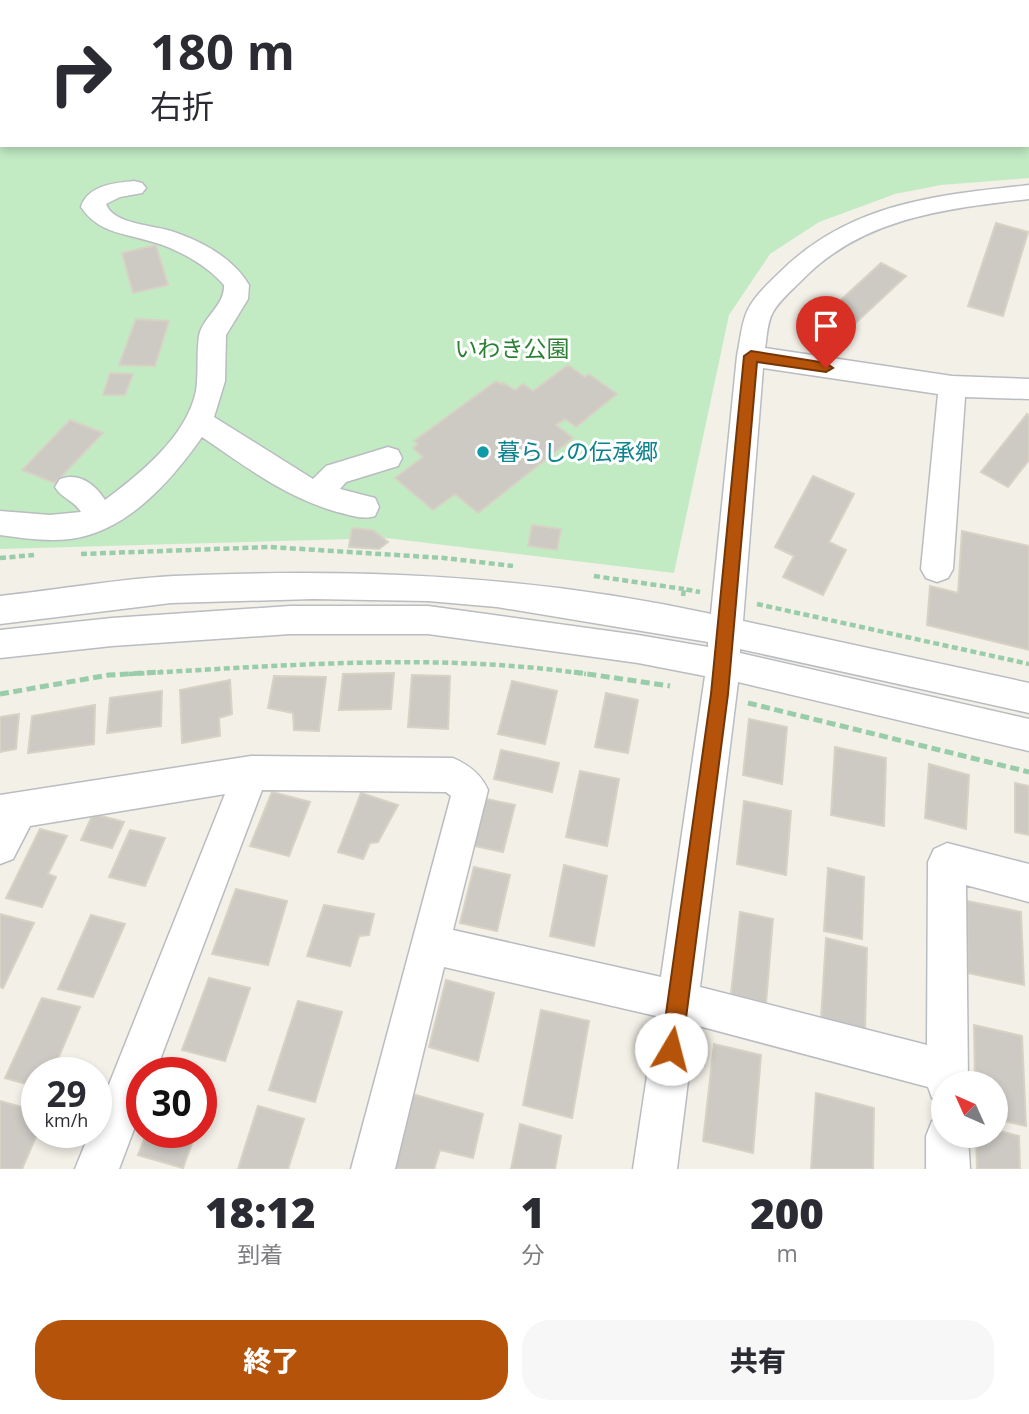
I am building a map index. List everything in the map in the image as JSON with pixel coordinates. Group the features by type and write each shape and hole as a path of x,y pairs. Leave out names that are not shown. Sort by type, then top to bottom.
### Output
{"street":[{"path":"0,523 79,526 100,518 152,476 174,453 203,412 209,392 212,334 235,301 238,290 234,279 220,268 162,236 105,221 93,207 95,200 104,194 134,188"},
{"path":"655,1169 724,648 751,356 760,312 796,268 842,233 915,208 1029,192"},
{"path":"751,356 952,386 1029,389"},
{"path":"937,569 952,386"},
{"path":"198,419 294,484 317,494 364,506"},
{"path":"317,494 336,474 388,458"},
{"path":"70,487 86,495 100,518"},
{"path":"0,610 171,590 313,586 428,588 497,593 679,621 724,648 1029,735"},
{"path":"0,644 112,632 289,620 428,620 638,649 724,648 1029,698"},
{"path":"97,1169 251,773"},
{"path":"0,846 10,811 251,773 453,775 470,790 373,1169"},
{"path":"947,1071 947,862 1029,883"},
{"path":"432,945 678,1001 931,1072"},
{"path":"947,1148 948,1169"}],"path":[{"path":"750,602 1029,664"},
{"path":"0,694 109,675 293,665 445,661 573,672 669,686"},
{"path":"737,701 1029,772"}],"green space":[{"name":"いわき公園","path":"0,147 1029,147 1029,178 941,185 895,194 819,222 770,254 729,315 674,573 386,538 0,549"}],"building":[{"path":"996,223 1028,232 1003,316 968,306"},
{"path":"156,245 168,285 133,293 122,253"},
{"path":"881,263 906,276 834,343 809,329"},
{"path":"136,319 169,321 155,366 119,365"},
{"path":"568,365 585,377 589,374 617,394 576,427 565,419 556,425 573,438 478,513 455,494 433,510 395,478 423,457 413,448 418,444 414,441 496,381 515,390 523,384 533,391"},
{"path":"110,373 133,374 125,395 103,395"},
{"path":"1027,414 1029,460 1008,487 981,472"},
{"path":"70,420 103,433 55,483 22,470"},
{"path":"813,476 854,494 829,542 846,550 823,595 783,577 794,556 775,547"},
{"path":"532,525 561,529 557,550 528,546"},
{"path":"352,528 373,530 388,542 379,549 349,547"},
{"path":"962,531 1029,546 1029,650 927,625 930,586 958,593"},
{"path":"394,673 391,709 339,710 343,674"},
{"path":"412,675 450,676 448,729 408,727"},
{"path":"274,676 326,677 319,731 294,730 293,713 268,708"},
{"path":"230,680 232,714 219,718 220,736 182,743 180,690"},
{"path":"512,681 557,691 545,744 498,734"},
{"path":"162,691 161,726 107,733 110,698"},
{"path":"606,693 638,700 628,753 595,747"},
{"path":"95,705 94,744 28,753 32,716"},
{"path":"19,714 16,749 0,752 0,717"},
{"path":"749,719 787,727 782,784 743,775"},
{"path":"835,747 886,758 884,826 831,815"},
{"path":"501,750 559,763 552,792 494,779"},
{"path":"929,764 969,775 966,829 925,818"},
{"path":"580,771 619,779 607,846 566,837"},
{"path":"1015,783 1029,786 1029,835 1015,832"},
{"path":"272,792 310,802 289,856 250,846"},
{"path":"361,793 398,805 378,842 370,843 363,859 338,852"},
{"path":"482,798 515,805 503,852 470,845"},
{"path":"744,801 791,811 786,875 737,864"},
{"path":"93,814 124,822 112,848 81,840"},
{"path":"40,829 67,836 48,874 56,877 42,907 6,898"},
{"path":"130,830 165,838 145,886 109,877"},
{"path":"564,865 607,876 594,946 550,936"},
{"path":"474,867 510,875 497,931 460,923"},
{"path":"828,868 864,877 862,939 824,931"},
{"path":"236,889 287,901 268,965 212,954"},
{"path":"967,901 1021,912 1024,985 968,973"},
{"path":"324,905 374,914 369,935 359,936 350,966 307,956"},
{"path":"740,912 773,919 766,1003 731,994"},
{"path":"0,914 34,923 3,988 0,987"},
{"path":"91,915 125,924 93,997 58,989"},
{"path":"826,938 867,948 865,1030 821,1019"},
{"path":"209,978 250,988 225,1061 182,1050"},
{"path":"446,980 494,993 478,1061 429,1047"},
{"path":"42,998 80,1007 59,1057 21,1057 21,1082 5,1078"},
{"path":"298,1001 342,1012 315,1102 269,1090"},
{"path":"541,1010 589,1021 572,1118 523,1105"},
{"path":"974,1025 1022,1036 1026,1126 1008,1122 1008,1071 975,1071"},
{"path":"714,1044 761,1055 753,1153 703,1141"},
{"path":"816,1093 874,1108 873,1169 811,1169"},
{"path":"412,1094 483,1114 473,1158 440,1150 434,1169 394,1169"},
{"path":"0,1101 21,1107 21,1148 31,1148 22,1169 0,1169"},
{"path":"258,1106 304,1119 288,1169 238,1169"},
{"path":"520,1124 561,1136 555,1169 511,1169"},
{"path":"1008,1133 1019,1136 1020,1169 977,1169 976,1148 1008,1148"},
{"path":"141,1148 190,1148 183,1168 138,1155"}],"place":[{"name":"暮らしの伝承郷","path":"483,452"}],"route":[{"path":"671,1049 720,694 751,356 826,368"}]}
